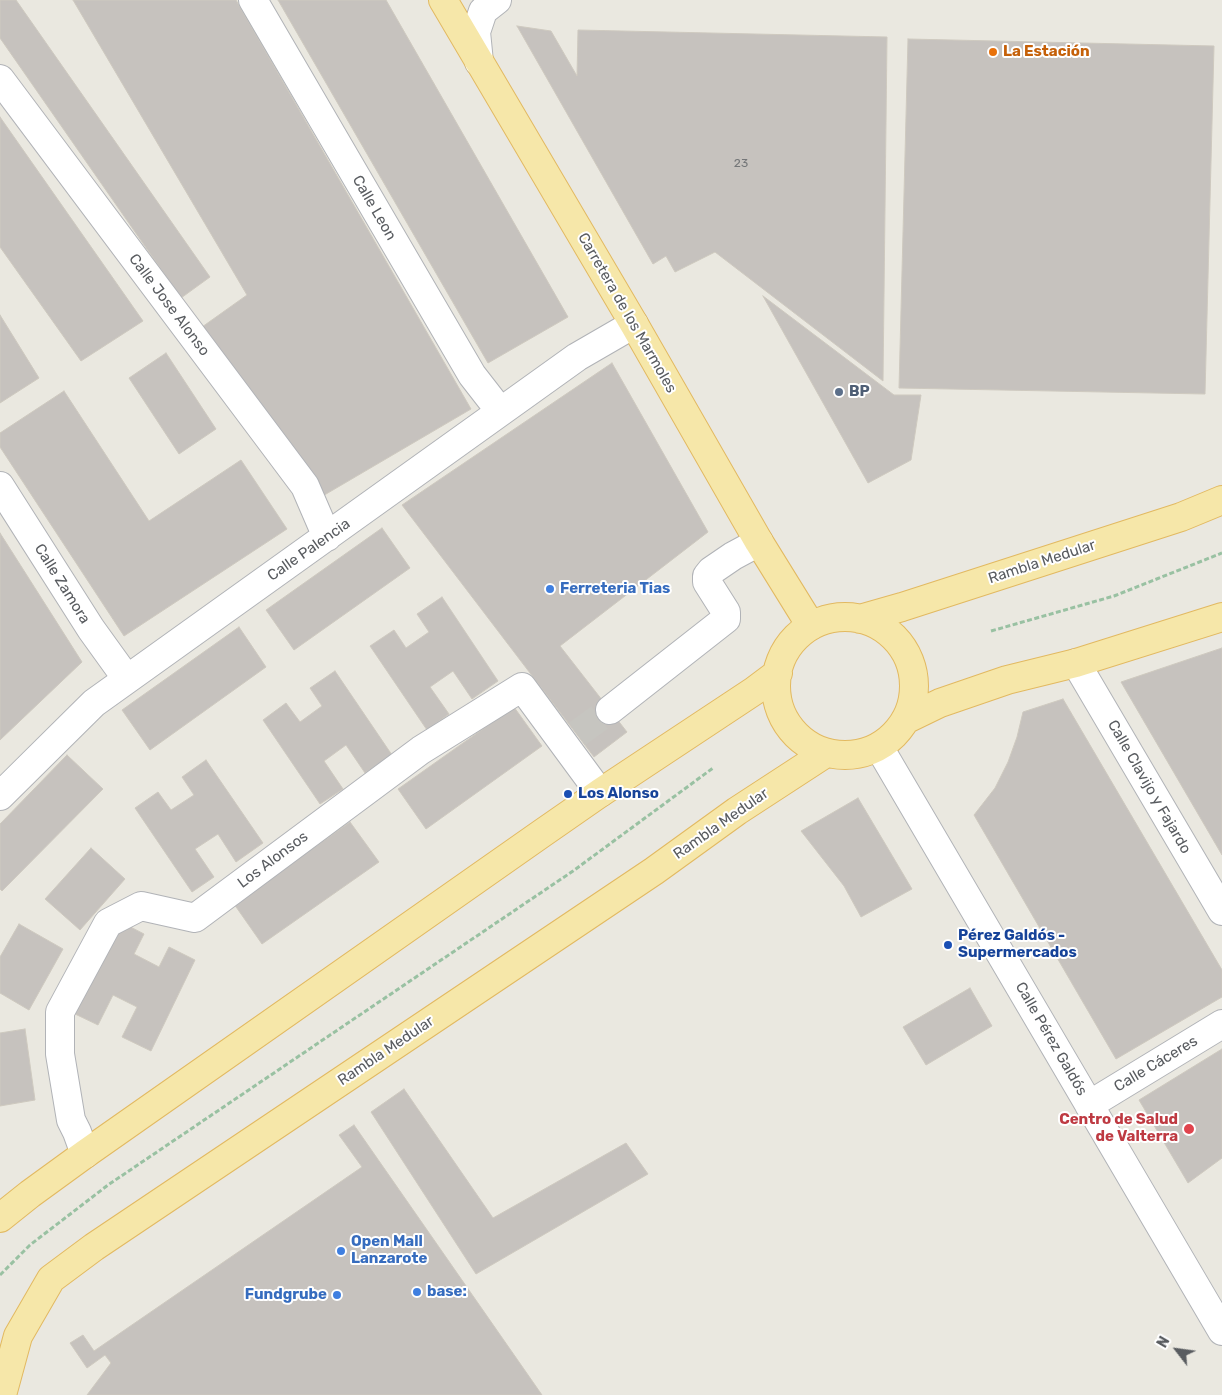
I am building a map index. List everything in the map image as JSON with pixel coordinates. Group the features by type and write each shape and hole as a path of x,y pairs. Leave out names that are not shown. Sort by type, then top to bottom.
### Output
{"main road":[{"name":"Carretera de los Marmoles","path":"448,4 479,62 634,324 759,542 811,626"},
{"name":"Rambla Medular","path":"860,619 902,608 1181,517 1222,500"},
{"path":"843,617 860,619 880,626 897,640 908,658 914,679 913,700 905,720 894,735 879,747 862,753 844,755 826,753 807,744 788,724 782,713 777,693 778,673 784,654 796,638 811,626 843,617"},
{"path":"905,720 940,703 1007,680 1076,663 1222,617"},
{"path":"0,1218 85,1154 600,793 754,691 778,673"},
{"name":"Rambla Medular","path":"2,1395 18,1336 51,1279 94,1247 646,876 737,811 826,753"}],"street":[{"name":"Calle Leon","path":"252,0 472,375 500,412"},
{"path":"479,62 476,32 483,11 496,0"},
{"name":"Calle Jose Alonso","path":"0,78 305,486 327,537"},
{"name":"Calle Palencia","path":"0,796 94,703 577,357 634,324"},
{"name":"Calle Zamora","path":"0,486 90,629 127,679"},
{"path":"610,710 720,626 726,619 726,612 707,582 707,576 711,571 733,556 759,542"},
{"name":"Calle Clavijo y Fajardo","path":"1076,663 1222,911"},
{"name":"Los Alonsos","path":"85,1154 71,1120 60,1054 60,1012 108,923 141,906 195,918 421,750 522,686 570,739 600,793"},
{"name":"Calle Pérez Galdós","path":"879,747 1222,1331"},
{"name":"Calle Cáceres","path":"1089,1104 1222,1024"}],"path":[{"path":"991,631 1114,596 1222,553"},
{"path":"0,1275 30,1245 108,1185 565,876 713,768"}],"building":[{"path":"0,0 16,0 210,277 181,298 0,38"},
{"path":"73,0 236,0 471,409 321,497 202,327 247,295"},
{"path":"278,0 386,0 568,317 488,363"},
{"path":"517,26 551,31 577,76 578,30 887,37 883,381 715,252 675,272 666,256 653,264"},
{"path":"908,39 1214,46 1205,394 899,388"},
{"path":"0,117 143,321 81,361 0,247"},
{"path":"763,296 894,395 921,395 911,460 868,483"},
{"path":"0,315 39,378 0,403"},
{"path":"166,353 216,429 179,454 129,378"},
{"name":"Ferreteria Tias","path":"612,363 708,532 560,646 627,732 594,757 402,505"},
{"path":"64,391 149,521 241,460 287,529 124,636 0,447 0,433"},
{"path":"382,528 410,568 294,650 266,610"},
{"path":"0,533 82,662 0,740"},
{"path":"442,597 498,681 472,699 453,671 430,687 449,714 427,730 370,646 394,630 406,648 429,632 417,614"},
{"path":"239,627 266,667 150,750 122,710"},
{"path":"1222,648 1222,855 1121,682"},
{"path":"335,671 392,755 365,773 346,745 324,761 343,789 320,804 263,720 286,703 300,722 322,706 310,688"},
{"path":"1063,699 1222,970 1222,997 1116,1059 974,815 995,788 1008,762 1023,712"},
{"path":"514,707 542,746 426,829 398,789"},
{"path":"67,755 103,789 2,891 0,889 0,824"},
{"path":"206,760 263,843 236,862 218,834 195,849 214,877 192,892 135,808 158,792 171,810 194,795 182,777"},
{"path":"858,798 912,889 861,917 844,886 801,831"},
{"path":"350,822 379,862 262,944 234,904"},
{"path":"91,848 125,879 80,930 45,899"},
{"path":"119,921 144,934 134,954 159,967 169,947 195,960 151,1051 122,1037 137,1007 113,995 98,1025 73,1013"},
{"path":"19,924 63,949 29,1010 0,993 0,957"},
{"path":"970,988 992,1026 926,1065 903,1027"},
{"path":"25,1029 35,1100 0,1106 0,1033"},
{"name":"Centro de Salud de Valterra","path":"1222,1049 1222,1158 1188,1183 1139,1100"},
{"path":"404,1089 493,1218 626,1143 648,1174 476,1274 371,1112"},
{"name":"Open Mall Lanzarote","path":"354,1125 542,1395 87,1395 111,1363 105,1355 87,1368 70,1343 83,1335 94,1351 362,1167 339,1135"}],"tunnel":[{"path":"577,734 610,710"}],"place":[{"name":"La Estación","path":"993,52"},
{"name":"BP","path":"839,392"},
{"name":"Ferreteria Tias","path":"550,589"},
{"name":"Los Alonso","path":"568,794"},
{"name":"Pérez Galdós - Supermercados","path":"948,945"},
{"name":"Centro de Salud de Valterra","path":"1189,1129"},
{"name":"Open Mall Lanzarote","path":"341,1251"},
{"name":"base:","path":"417,1292"},
{"name":"Fundgrube","path":"337,1295"}]}
